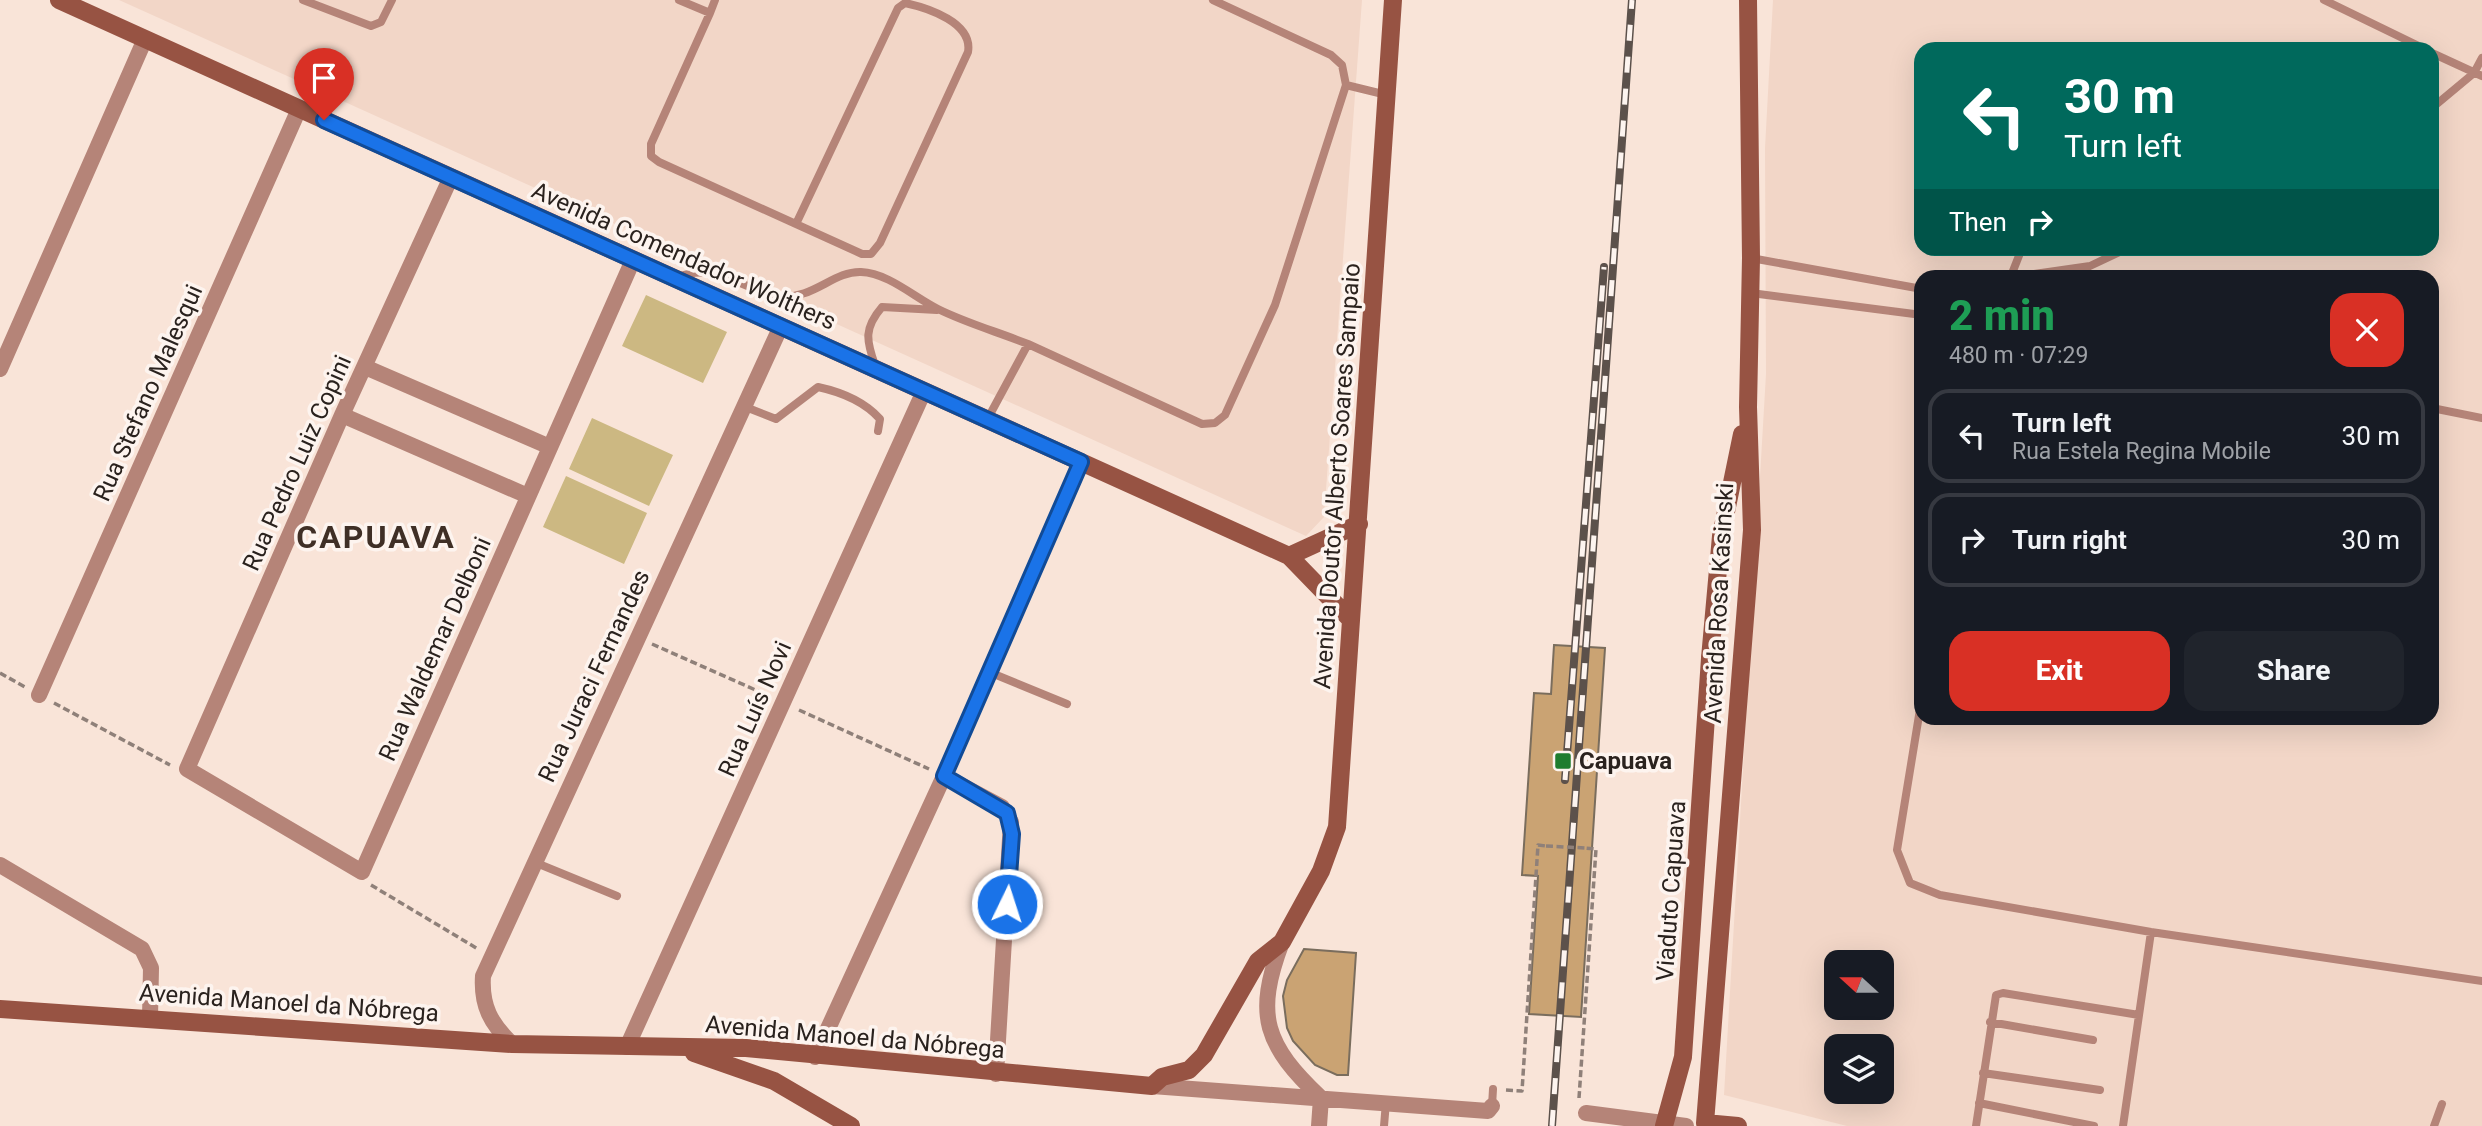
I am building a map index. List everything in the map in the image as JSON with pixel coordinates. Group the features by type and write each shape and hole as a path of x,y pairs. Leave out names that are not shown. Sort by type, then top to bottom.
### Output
{"main road":[{"name":"Avenida Comendador Wolthers","path":"59,0 1289,556 1351,620"},
{"name":"Avenida Doutor Alberto Soares Sampaio","path":"1152,1086 1162,1077 1189,1070 1204,1055 1258,961 1282,942 1321,871 1337,827 1393,0"},
{"name":"Avenida Rosa Kasinski","path":"1701,1124 1752,530 1748,407 1751,258 1748,0"},
{"name":"Viaduto Capuava","path":"1664,1126 1684,1057 1710,659 1721,536 1748,407"},
{"path":"1289,556 1359,524"},
{"name":"Avenida Manoel da Nóbrega","path":"0,1009 512,1044 746,1048 996,1074 1152,1086"},
{"path":"681,1048 774,1081 851,1126"},
{"path":"1701,1124 1738,1126"}],"street":[{"path":"0,369 145,39"},
{"name":"Rua Stefano Malesqui","path":"39,695 299,109"},
{"name":"Rua Pedro Luiz Copini","path":"187,769 342,415 451,177"},
{"name":"Rua Waldemar Delboni","path":"362,872 633,260"},
{"name":"Rua Juraci Fernandes","path":"512,1044 496,1029 485,1008 483,976 780,326"},
{"path":"366,367 550,447"},
{"name":"Rua Luís Novi","path":"627,1047 924,391"},
{"path":"342,415 528,496"},
{"path":"815,1057 944,776 1081,462"},
{"path":"187,769 362,872"},
{"path":"944,776 1002,807 1011,822 996,1074"},
{"path":"0,865 142,949 152,968 150,1018"},
{"name":"Avenida Doutor Alberto Soares Sampaio","path":"1282,942 1268,981 1266,1012 1269,1025 1285,1061 1321,1098"},
{"name":"Avenida Manoel da Nóbrega","path":"1152,1086 1488,1111 1493,1097"},
{"path":"1319,1126 1321,1098"},
{"path":"1582,1107 1686,1126"}],"lane":[{"path":"303,0 371,26 381,22 392,0"},
{"path":"679,0 710,13"},
{"path":"715,0 651,144 651,156 796,224 862,254 871,254 880,243 968,52 970,41 963,29 916,5 905,3 898,8 796,224"},
{"path":"675,279 688,273 719,273 780,296 813,293 845,275 876,274 940,310 1028,344 1202,424 1215,423 1225,415 1275,304 1346,85 1342,65 1331,55 1213,0"},
{"path":"2324,0 2411,42"},
{"path":"2439,56 2478,75"},
{"path":"2439,103 2478,75 2482,58"},
{"path":"1346,85 1387,95"},
{"path":"2062,270 2090,266 2112,256"},
{"path":"1751,258 1914,288"},
{"path":"1751,292 1914,314"},
{"path":"877,370 866,341 869,323 882,307 940,310"},
{"path":"987,420 1028,344"},
{"path":"743,406 776,419 818,387 840,392 873,411 880,419 878,431"},
{"path":"2439,409 2482,418"},
{"path":"989,672 1067,704"},
{"path":"1918,725 1897,850 1910,883 1940,895 2151,932 2482,981"},
{"path":"534,862 617,896"},
{"path":"2123,1126 2151,932"},
{"path":"1976,1126 1996,995 2003,993 2139,1015"},
{"path":"1990,1022 2093,1040"},
{"path":"1983,1073 2100,1090"},
{"path":"1384,1126 1386,1102"},
{"path":"1979,1103 2094,1126"},
{"path":"2434,1126 2442,1104"}],"path":[{"path":"0,673 178,769 187,769"},
{"path":"1493,1097 1522,1091 1538,845 1595,849 1582,1107"},
{"path":"362,872 367,883 491,956"}],"shaded area":[{"path":"119,0 1362,0 1324,517 1306,536"},
{"path":"1773,0 2482,0 2482,1126 1847,1126 1724,1095 1766,374 1765,148"},
{"path":"646,295 727,332 703,383 622,346"},
{"path":"592,418 673,455 649,506 569,469"},
{"path":"566,476 647,513 624,564 543,527"}],"building":[{"path":"1554,645 1605,648 1581,1017 1529,1014 1538,876 1522,875 1534,693 1551,694"},
{"path":"1304,949 1356,953 1348,1075 1337,1075 1315,1065 1293,1041 1287,1028 1283,996 1287,980"}],"railway":[{"path":"1552,1126 1632,0"},
{"path":"1565,780 1604,267"}],"place":[{"name":"Capuava","path":"1563,761"}],"district":[{"name":"CAPUAVA","path":"376,537"}],"route":[{"path":"324,120 1081,462 944,776 1002,807 1007,813 1012,834 1007,904"}]}
